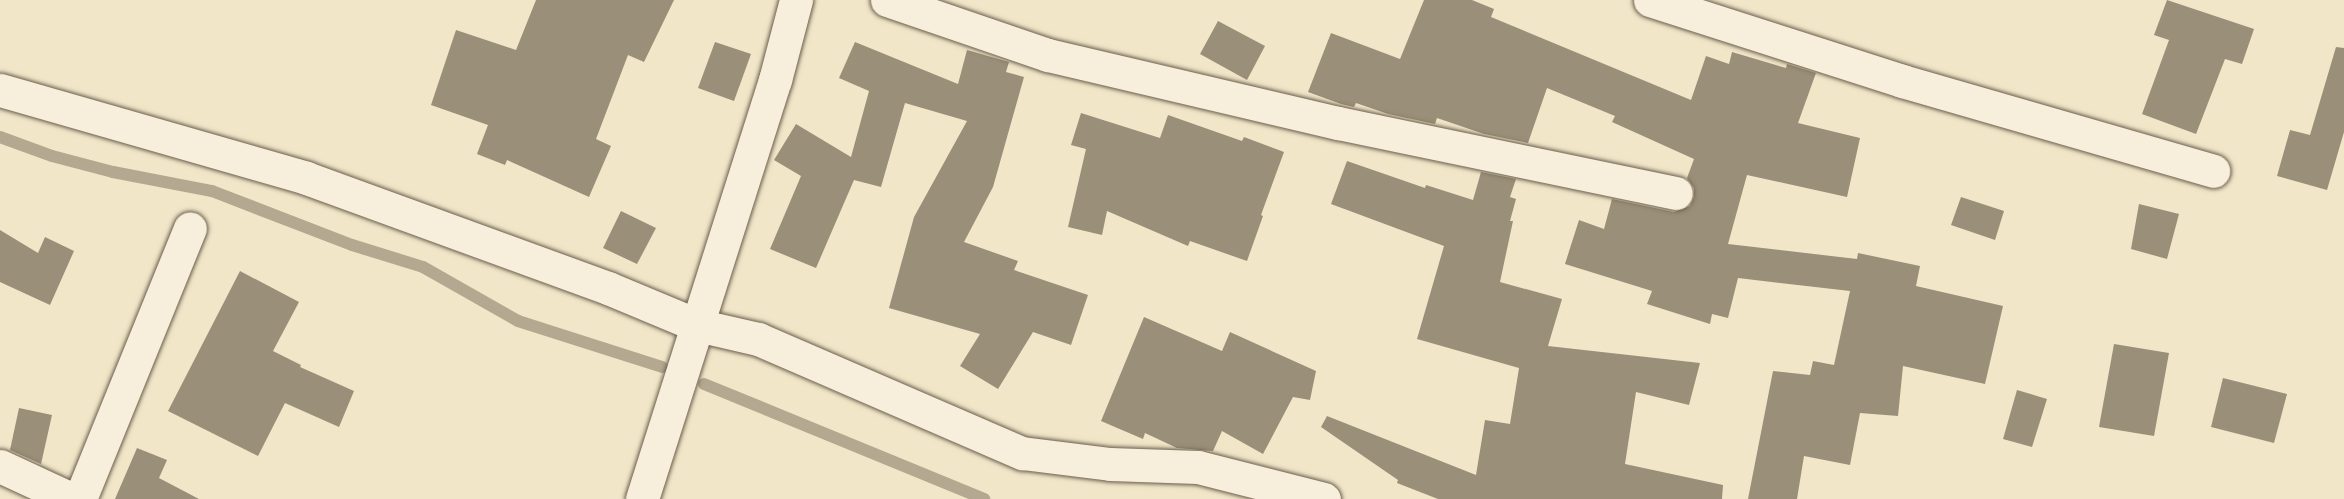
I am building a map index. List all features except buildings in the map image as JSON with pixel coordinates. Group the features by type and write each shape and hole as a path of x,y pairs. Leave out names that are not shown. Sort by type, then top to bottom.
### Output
{"street":[{"path":"642,499 772,91 796,0"},
{"path":"887,0 1048,56 1338,123 1676,193"},
{"path":"1650,0 1902,81 2213,171"},
{"path":"0,90 306,178 608,288 697,325 758,339 1022,453 1110,464 1198,467 1324,499"},
{"path":"80,499 190,228"},
{"path":"0,466 71,499"}],"waterway":[{"path":"0,137 52,156 113,172 212,191 352,245 423,267 518,321 662,367"},
{"path":"704,384 984,499"}]}
